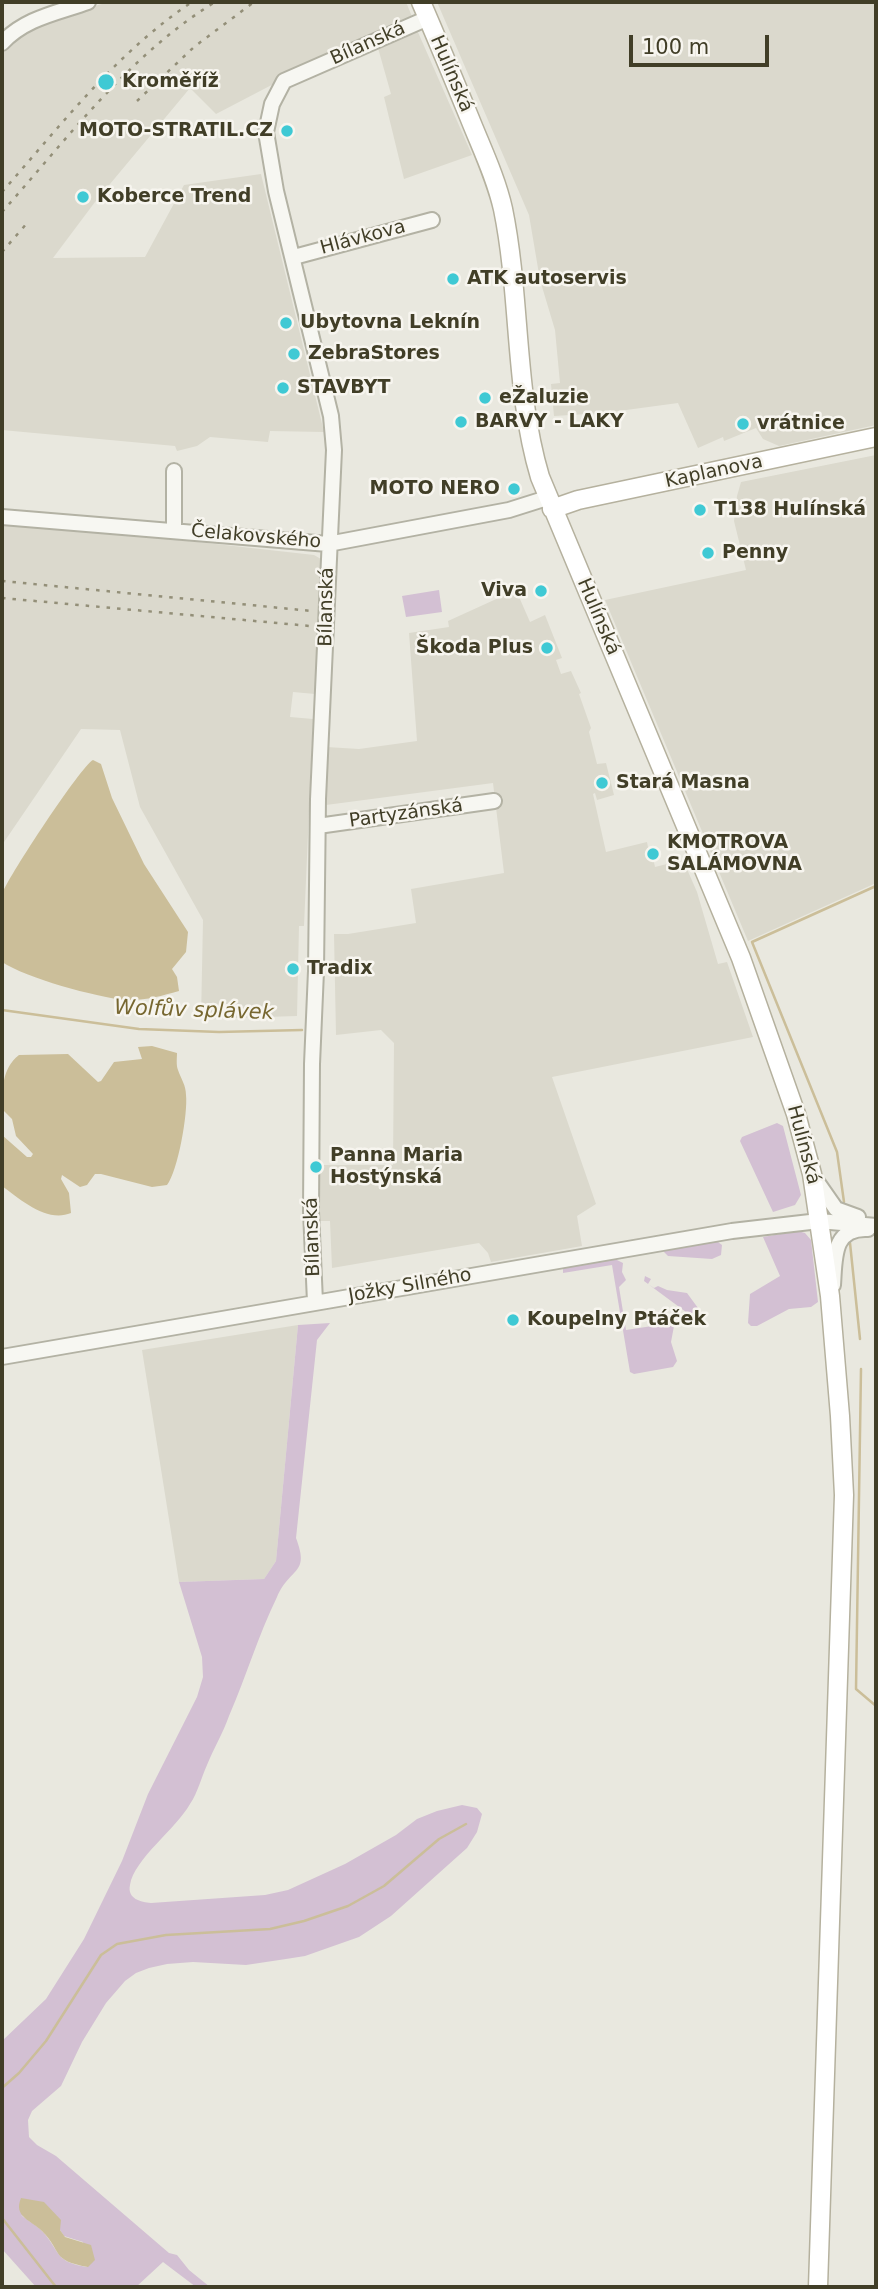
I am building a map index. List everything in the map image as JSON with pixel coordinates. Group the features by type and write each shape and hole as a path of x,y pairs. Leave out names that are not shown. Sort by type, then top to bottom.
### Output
{"main road":[{"name":"Hulínská","path":"424,10 487,160 502,207 514,284 524,396 533,453 550,504 741,958 788,1090 812,1174 832,1311 841,1416 844,1523 818,2287"},
{"name":"Kaplanova","path":"550,504 876,437"}],"street":[{"path":"2,43 13,31 30,21 88,2"},
{"name":"Bílanská","path":"315,1302 311,1137 318,826 334,450 331,416 276,191 266,132 267,117 276,93 284,81 424,10"},
{"name":"Hlávkova","path":"294,257 432,220"},
{"path":"174,471 174,530"},
{"name":"Čelakovského","path":"2,517 328,544 550,504"},
{"name":"Partyzánská","path":"318,826 494,801"},
{"path":"812,1174 836,1209 851,1216 876,1221"},
{"name":"Jožky Silného","path":"2,1357 733,1231 819,1221 876,1228"},
{"path":"832,1311 835,1259 840,1240 856,1229 876,1228"}],"shaded area":[{"path":"109,2 406,2 413,19 285,78 216,114 190,88 95,202 53,258 145,257 184,185 261,174 324,432 270,431 268,442 210,437 197,446 177,451 175,446 2,430 2,50 15,36 63,15"},
{"path":"437,2 876,2 876,425 779,446 763,439 756,428 724,441 723,437 698,448 678,403 604,413 554,416 551,384 560,383 555,330 540,280 529,215"},
{"path":"417,30 472,155 404,179 384,97 391,94 378,48"},
{"path":"876,455 876,883 748,941 605,600 746,570 734,521 741,482"},
{"path":"2,524 189,541 314,555 321,559 315,694 293,692 290,717 313,719 304,926 299,926 297,1016 201,1019 203,920 140,807 120,730 81,729 2,845"},
{"path":"439,590 442,612 406,617 402,596"},
{"path":"516,590 530,622 545,615 562,658 556,660 561,674 571,671 581,693 579,694 591,728 589,732 597,764 606,763 614,795 597,800 595,793 593,794 606,852 647,842 655,867 683,860 697,892 718,964 727,962 753,1037 552,1077 596,1204 577,1216 582,1246 491,1262 488,1253 479,1243 332,1268 330,1221 319,1221 320,1165 393,1165 394,1043 381,1030 336,1035 334,934 416,923 411,889 504,873 493,783 326,805 326,747 359,749 417,741 409,633 449,627 448,621"},
{"path":"93,760 101,764 112,798 144,864 188,932 186,952 172,969 177,977 179,991 139,1000 112,998 44,980 2,962 3,892 46,822"},
{"path":"152,1046 177,1053 177,1068 186,1091 181,1142 175,1168 167,1185 152,1187 95,1174 87,1185 80,1187 62,1175 61,1179 69,1193 71,1213 62,1215 44,1213 2,1186 2,1135 27,1157 33,1154 16,1136 12,1119 2,1109 6,1073 13,1060 19,1055 68,1054 98,1082 114,1062 142,1059 138,1047"},
{"path":"777,1123 783,1126 801,1195 795,1205 773,1212 740,1141 742,1137"},
{"path":"798,1231 805,1233 811,1240 818,1302 811,1307 789,1309 757,1326 751,1326 748,1323 750,1294 780,1276 763,1237"},
{"path":"714,1239 722,1245 721,1255 712,1259 668,1256 664,1252 665,1249"},
{"path":"611,1257 623,1263 622,1272 626,1280 619,1287 626,1330 672,1323 674,1326 671,1342 677,1361 673,1367 634,1374 630,1372 612,1265 563,1273 563,1269 573,1263"},
{"path":"645,1276 651,1279 648,1284 644,1281"},
{"path":"658,1286 687,1293 698,1308 690,1315 654,1288"},
{"path":"330,1323 317,1340 296,1538 300,1550 300,1565 282,1587 270,1612 227,1722 193,1799 184,1814 139,1865 130,1885 131,1894 139,1901 151,1903 265,1895 288,1890 345,1864 396,1835 417,1819 437,1811 462,1805 477,1808 482,1814 477,1832 467,1848 391,1916 359,1937 305,1956 246,1965 193,1962 167,1964 136,1973 125,1981 106,2003 82,2042 61,2086 32,2111 28,2120 29,2137 56,2156 169,2253 177,2255 189,2270 210,2287 196,2287 163,2262 136,2287 36,2287 2,2249 2,2041 46,1999 84,1939 122,1861 148,1794 197,1697 203,1677 202,1657 179,1582 264,1579 276,1561 298,1325","holes":["21,2215 60,2230 64,2236 83,2242 87,2267 64,2260 42,2230"]},
{"path":"298,1325 276,1561 264,1579 179,1582 142,1350"},
{"path":"21,2198 44,2202 61,2220 60,2230 65,2237 91,2245 95,2260 88,2267 62,2258 42,2231 21,2214"}],"waterway":[{"name":"Wolfův splávek","path":"752,942 876,886"},
{"path":"752,942 837,1152 844,1202"},
{"name":"Wolfův splávek","path":"2,1010 139,1029 219,1032 302,1030"},
{"path":"850,1243 860,1339"},
{"path":"861,1369 856,1689 876,1706"},
{"path":"2,2088 19,2073 46,2041 101,1955 117,1944 166,1935 270,1929 348,1906 384,1886 439,1839 466,1824"},
{"path":"2,2218 56,2287"}],"railway":[{"path":"2,192 114,66 192,2"},
{"path":"2,212 127,72 184,23 215,2"},
{"path":"137,101 194,47 254,2"},
{"path":"2,252 28,222"},
{"path":"2,581 312,611"},
{"path":"2,598 310,626"}],"place":[{"name":"Kroměříž","path":"106,82"},
{"name":"MOTO-STRATIL.CZ","path":"287,131"},
{"name":"Koberce Trend","path":"83,197"},
{"name":"ATK autoservis","path":"453,279"},
{"name":"Ubytovna Leknín","path":"286,323"},
{"name":"ZebraStores","path":"294,354"},
{"name":"STAVBYT","path":"283,388"},
{"name":"eŽaluzie","path":"485,398"},
{"name":"BARVY - LAKY","path":"461,422"},
{"name":"vrátnice","path":"743,424"},
{"name":"MOTO NERO","path":"514,489"},
{"name":"T138 Hulínská","path":"700,510"},
{"name":"Penny","path":"708,553"},
{"name":"Viva","path":"541,591"},
{"name":"Škoda Plus","path":"547,648"},
{"name":"Stará Masna","path":"602,783"},
{"name":"KMOTROVA SALÁMOVNA","path":"653,854"},
{"name":"Tradix","path":"293,969"},
{"name":"Panna Maria Hostýnská","path":"316,1167"},
{"name":"Koupelny Ptáček","path":"513,1320"}]}
